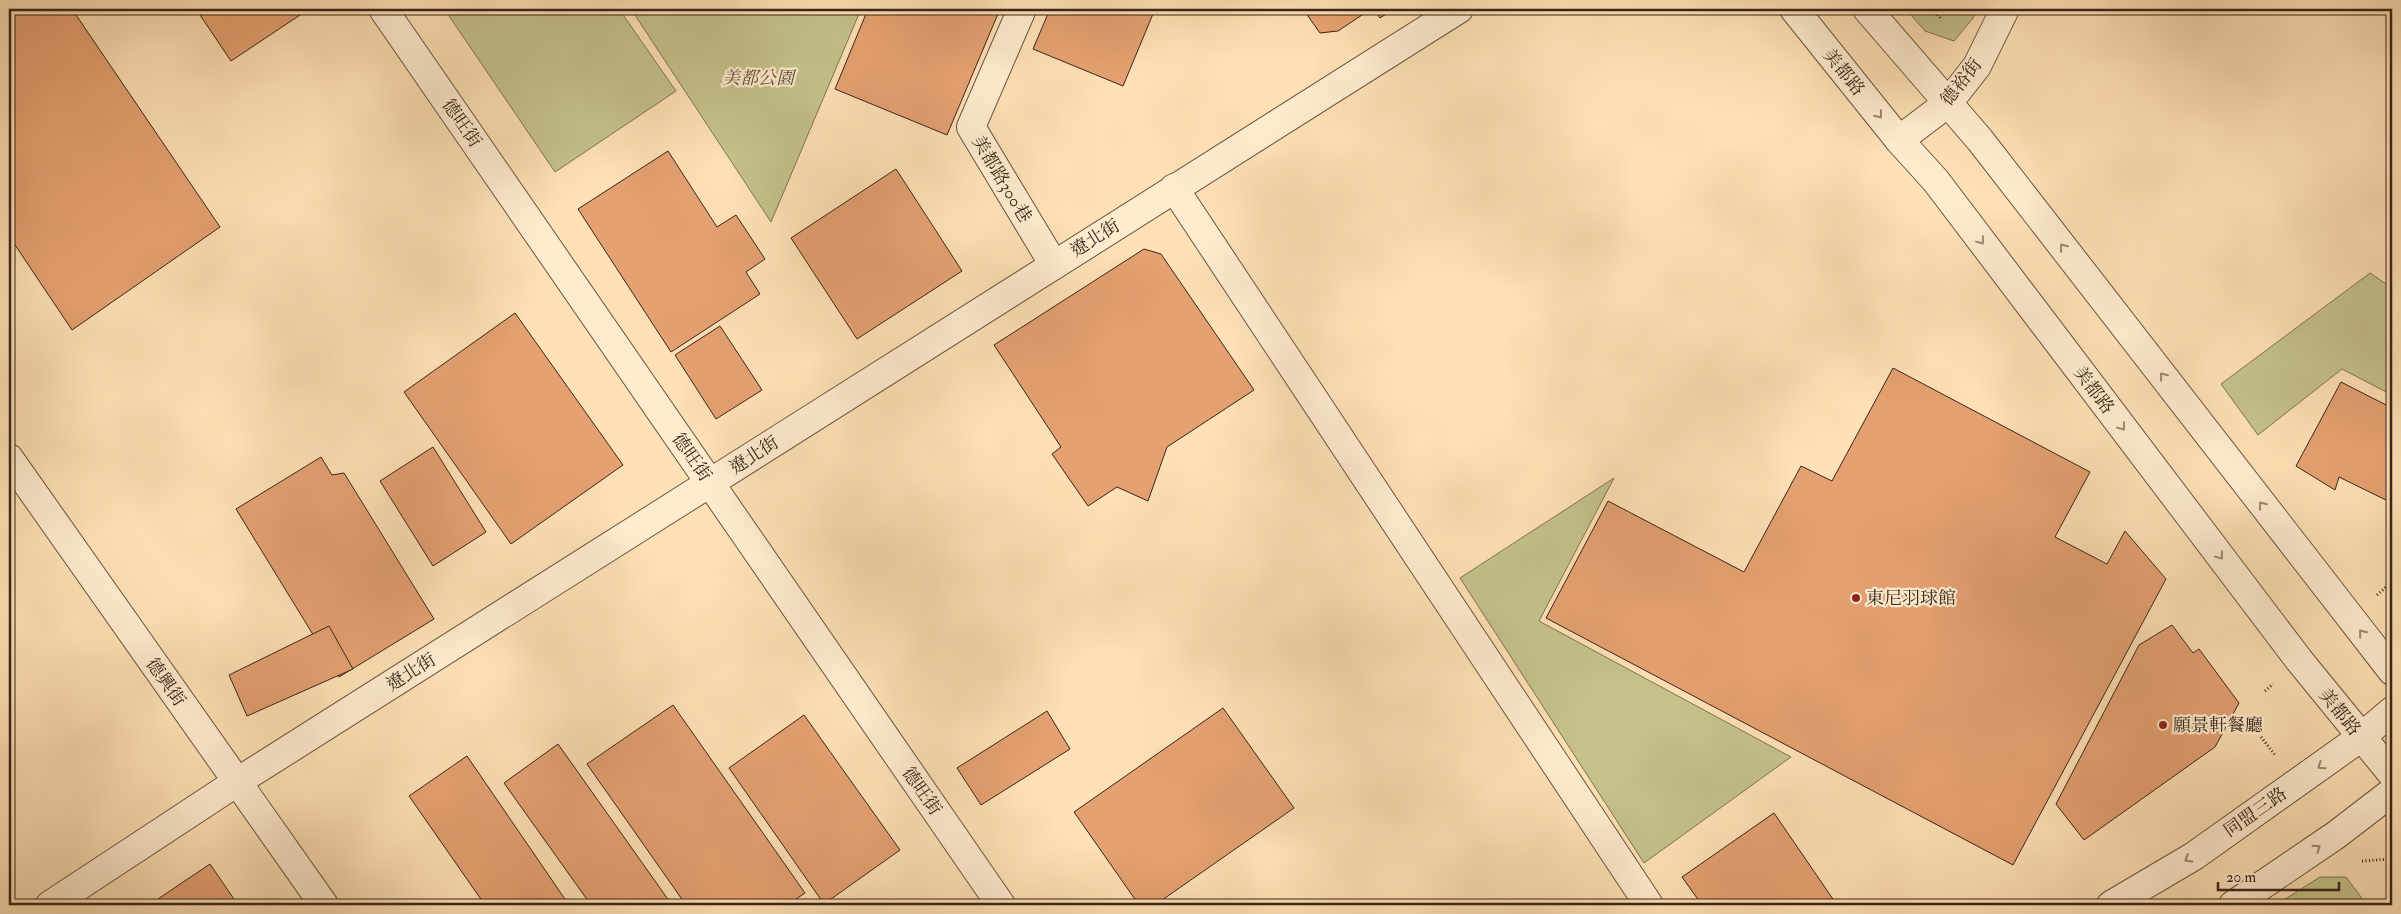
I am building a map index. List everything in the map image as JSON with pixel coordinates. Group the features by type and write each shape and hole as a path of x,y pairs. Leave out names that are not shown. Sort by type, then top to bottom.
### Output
{"street":[{"name":"德旺街","path":"383,9 1001,905"},
{"name":"美都路300巷","path":"1022,9 971,127 1054,265"},
{"name":"遼北街","path":"50,905 237,782 1460,9"},
{"name":"美都路","path":"1794,9 1899,140 1936,181 2299,660 2360,738 2392,774"},
{"path":"1868,9 1994,158 2392,671"},
{"name":"德裕街","path":"1899,140 1948,103 1977,66 2005,9"},
{"path":"1174,188 1649,905"},
{"name":"德興街","path":"9,458 324,905"},
{"name":"同盟三路","path":"2111,905 2194,856 2360,738 2392,710"},
{"path":"2233,905 2336,835 2392,792"}],"path":[{"path":"1935,9 1942,20"},
{"path":"2358,862 2392,859"}],"green space":[{"path":"454,9 619,9 676,91 555,172 447,13"},
{"name":"美都公園","path":"631,9 861,9 771,222"},
{"path":"1906,9 1978,9 1954,41 1925,31"},
{"path":"2370,273 2392,288 2392,395 2342,369 2258,435 2221,384"},
{"path":"1614,478 1539,621 1791,757 1644,863 1460,578"},
{"path":"2320,877 2346,877 2367,905 2276,905"}],"building":[{"path":"9,9 72,9 220,227 72,330 9,236"},
{"path":"196,9 309,9 231,61"},
{"path":"868,9 1000,9 947,135 835,89"},
{"path":"1050,9 1155,9 1123,86 1033,49"},
{"path":"1303,9 1371,9 1338,31 1320,33"},
{"path":"1373,9 1394,9 1380,18"},
{"path":"668,151 717,227 736,215 765,259 746,272 760,294 671,352 578,209"},
{"path":"896,169 962,271 857,339 791,238"},
{"path":"1144,249 1161,254 1254,390 1167,447 1148,501 1117,487 1088,506 1052,454 1061,447 994,345"},
{"path":"515,313 623,465 511,544 404,392"},
{"path":"720,326 762,390 716,419 675,355"},
{"name":"東尼羽球館","path":"1893,368 2090,472 2055,537 2107,564 2125,531 2166,579 2013,865 1546,618 1608,501 1744,572 1801,466 1832,481"},
{"path":"2341,382 2392,408 2392,503 2339,477 2335,490 2296,466"},
{"path":"433,447 486,532 433,566 380,481"},
{"path":"321,457 332,475 344,473 434,619 339,677 236,509"},
{"name":"願景軒餐廳","path":"2172,625 2193,653 2199,649 2239,703 2215,747 2084,840 2056,804 2139,645"},
{"path":"329,626 353,669 247,716 229,675"},
{"path":"673,705 805,893 787,905 686,905 587,764"},
{"path":"1223,708 1294,808 1155,905 1139,905 1074,812"},
{"path":"1047,711 1070,749 981,805 957,768"},
{"path":"804,715 900,850 824,904 729,768"},
{"path":"558,744 672,905 591,905 504,783"},
{"path":"467,756 569,905 485,905 409,796"},
{"path":"1774,813 1837,905 1702,905 1682,877"},
{"path":"210,864 238,905 149,905"}],"place":[{"name":"東尼羽球館","path":"1856,598"},
{"name":"願景軒餐廳","path":"2163,725"}]}
